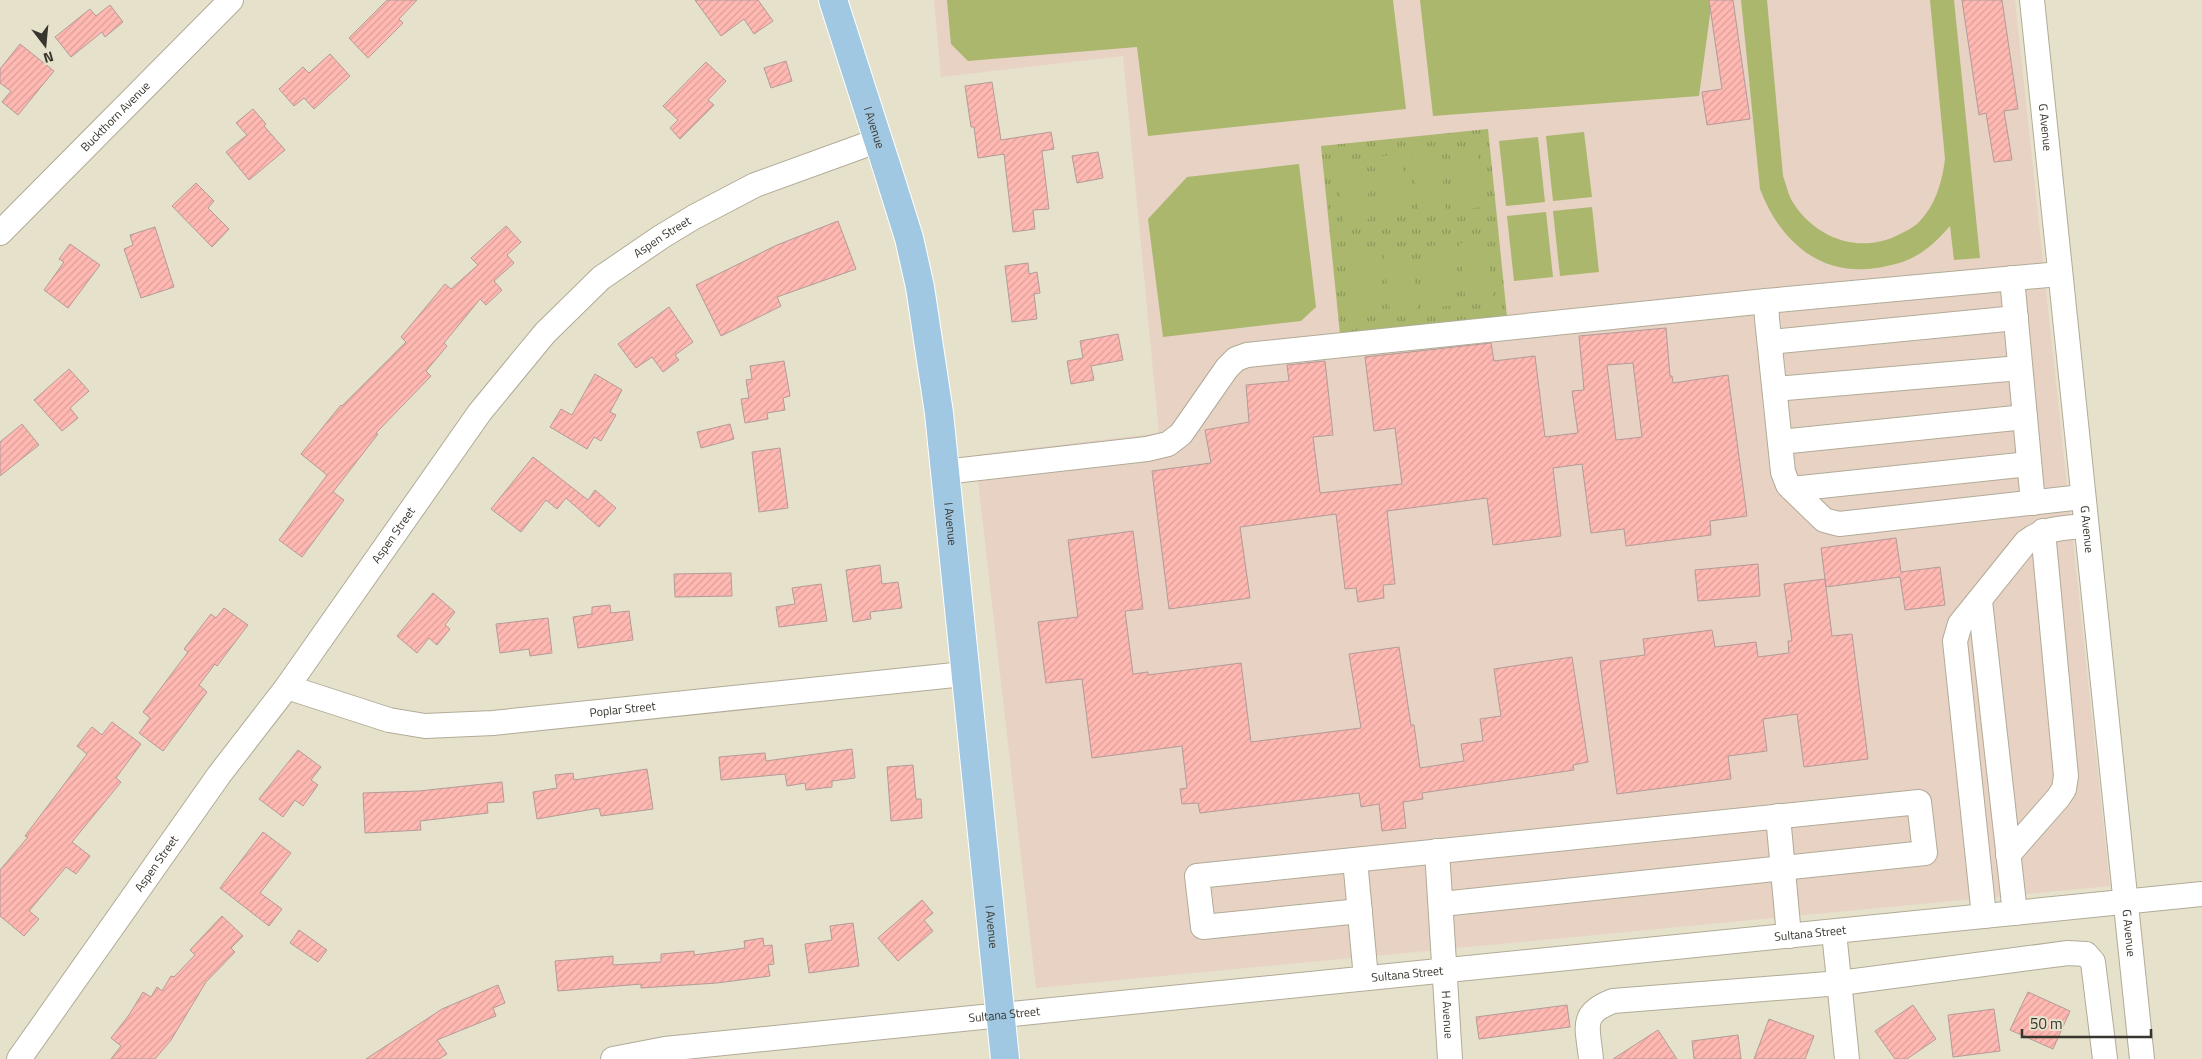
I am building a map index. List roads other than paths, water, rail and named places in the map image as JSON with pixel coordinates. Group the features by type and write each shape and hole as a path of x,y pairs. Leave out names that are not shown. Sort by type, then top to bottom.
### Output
{"main road":[{"name":"I Avenue","path":"833,0 909,238 920,287 939,413 964,674 1005,1059"}],"street":[{"name":"Buckthorn Avenue","path":"0,234 231,0"},
{"name":"G Avenue","path":"2032,0 2082,498 2142,1059"},
{"name":"Aspen Street","path":"19,1059 219,774 287,687 480,412 545,333 601,278 661,236 755,185 878,140"},
{"path":"944,472 1147,449 1168,444 1181,434 1227,368 1236,359 1247,355 1766,301 2059,274"},
{"path":"2012,278 2033,503"},
{"path":"1766,301 1783,472 1788,485 1824,520 1838,524 2082,498"},
{"path":"1770,342 2016,318"},
{"path":"1775,389 2020,368"},
{"path":"1780,442 2025,418"},
{"path":"1792,489 2029,464"},
{"path":"1984,916 1955,641 1960,624 2026,542 2043,532 2085,526"},
{"path":"2008,855 2058,798 2064,789 2066,776 2043,532"},
{"path":"1980,601 2015,913"},
{"name":"Poplar Street","path":"287,687 389,720 425,726 493,723 964,674"},
{"path":"1360,911 1204,926 1197,876 1919,802 1925,853 1442,904"},
{"path":"1778,816 1789,936"},
{"name":"H Avenue","path":"1437,851 1442,904 1450,1059"},
{"path":"1355,860 1366,978"},
{"name":"Sultana Street","path":"613,1059 665,1049 2202,894"},
{"path":"1834,932 1847,1059"},
{"path":"1591,1059 1588,1027 1591,1014 1596,1007 1613,1000 1840,983 2068,953 2086,954 2093,962 2105,1059"}]}
